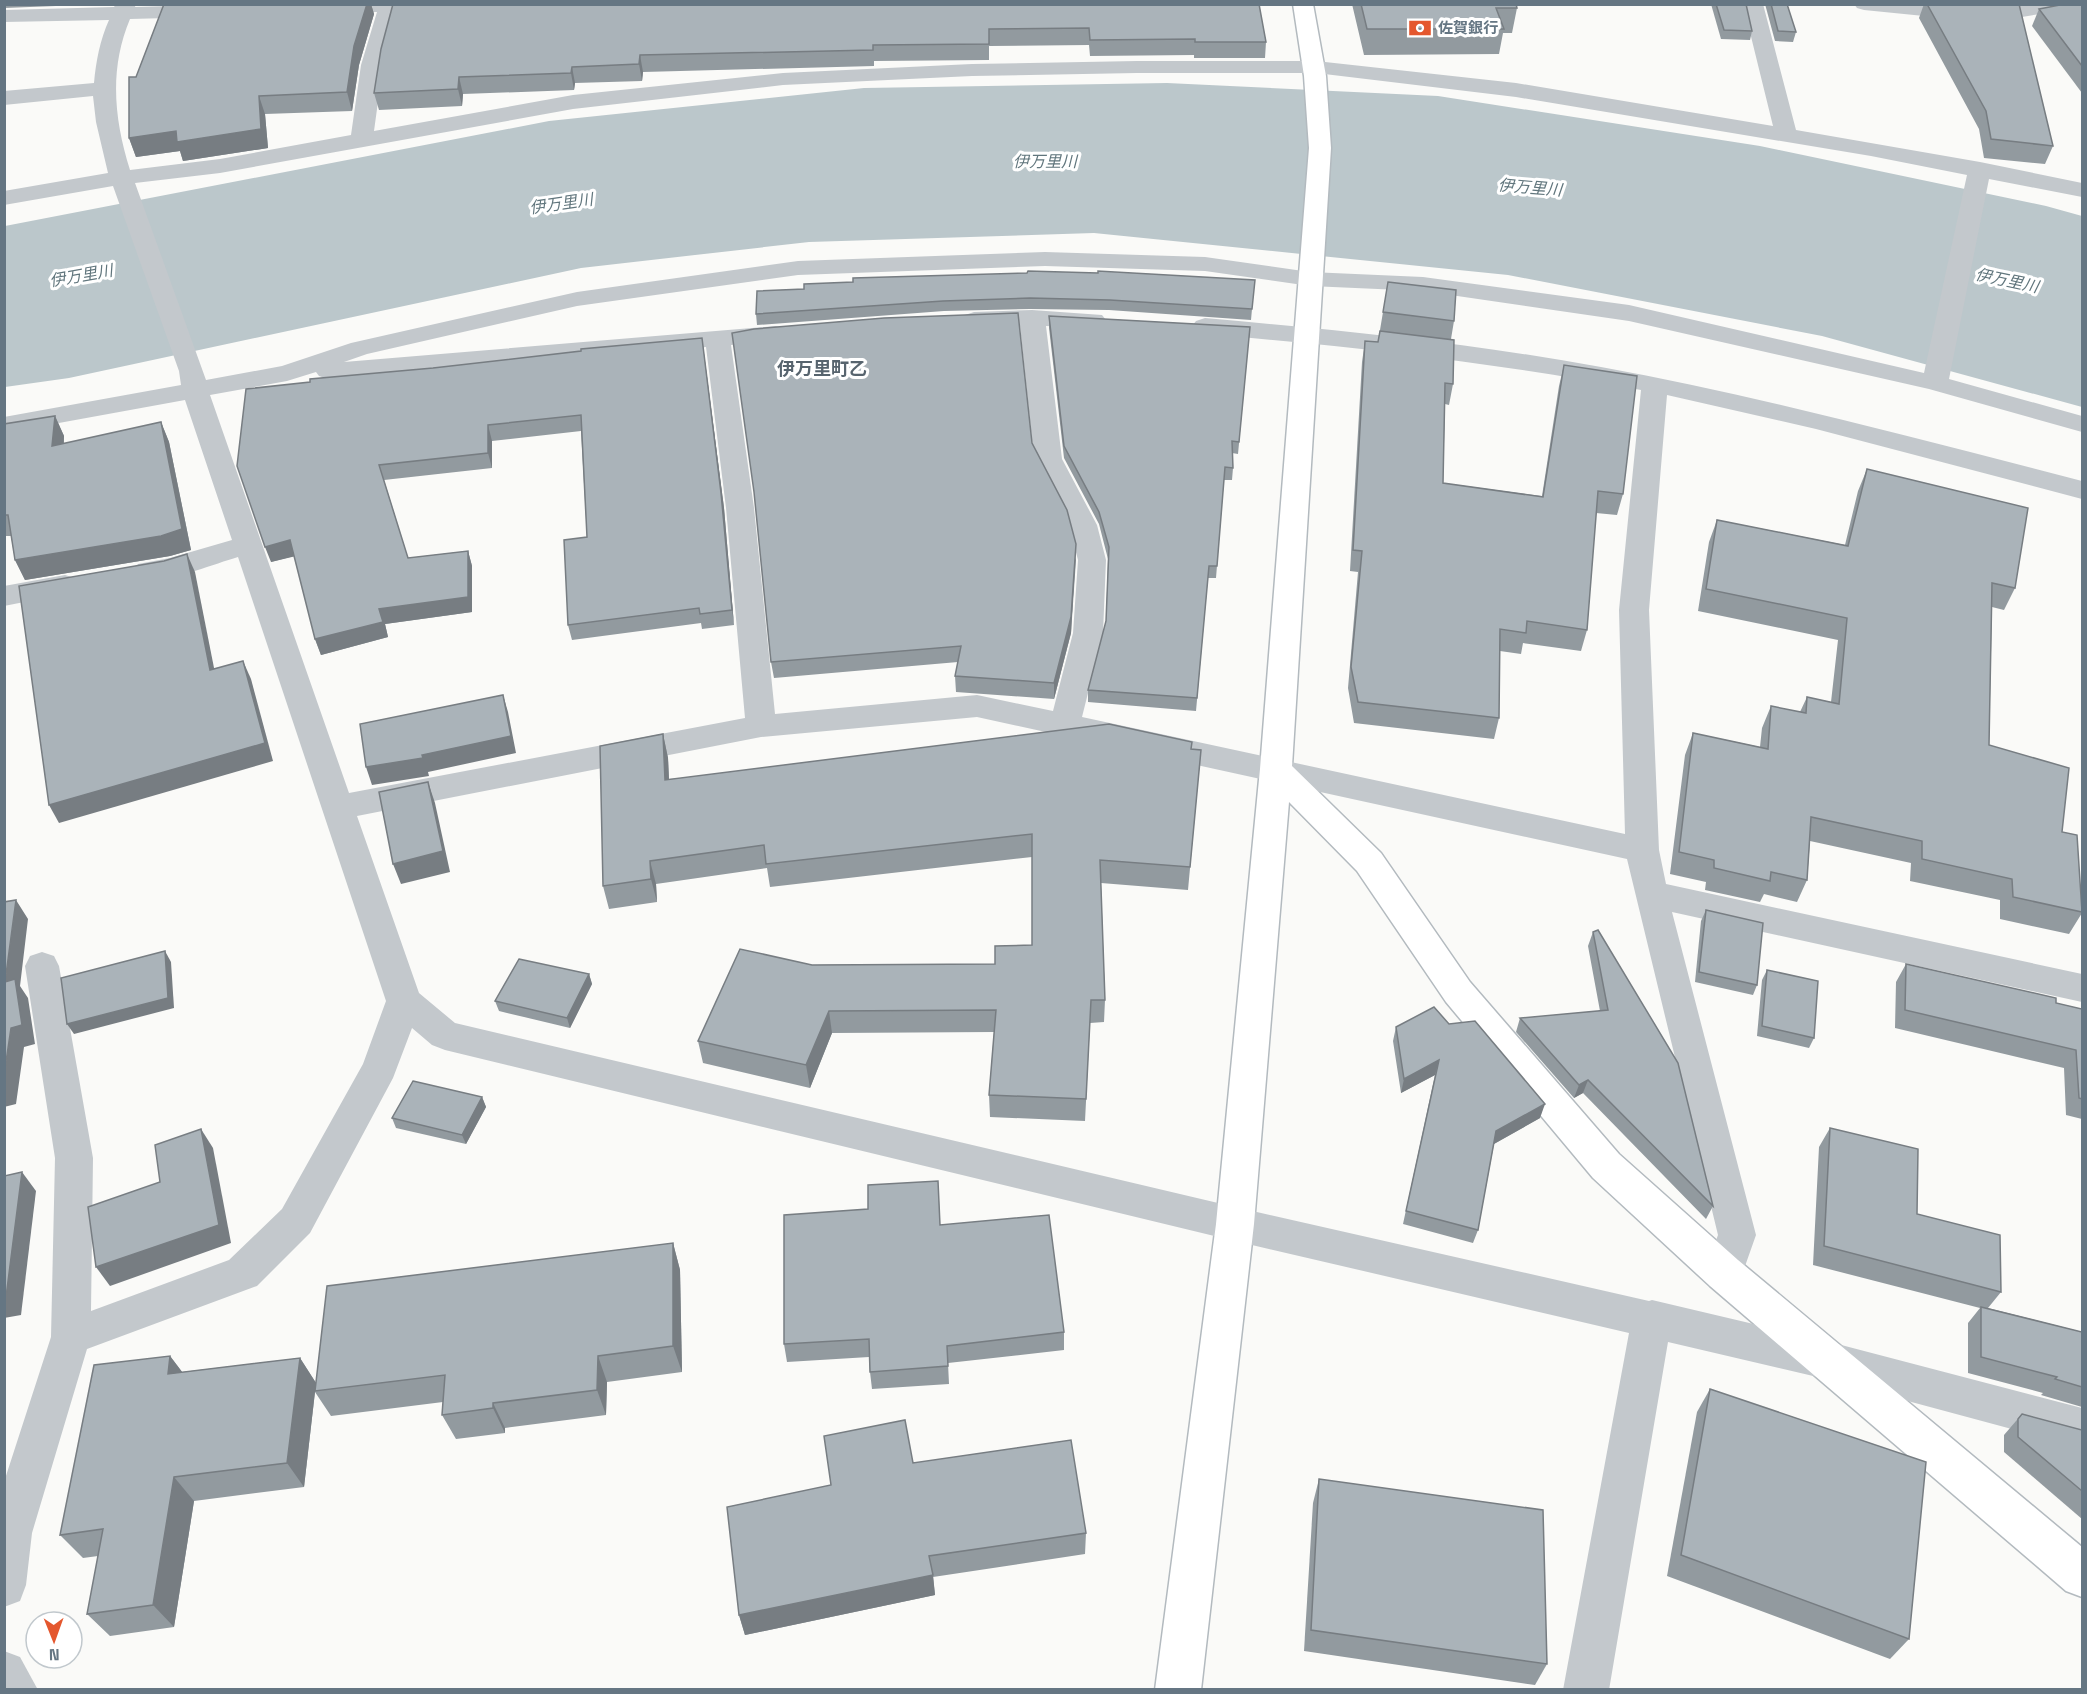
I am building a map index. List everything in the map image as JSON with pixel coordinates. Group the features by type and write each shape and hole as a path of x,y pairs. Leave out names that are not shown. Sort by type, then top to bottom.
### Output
{"street":[{"path":"309,8 430,4"},
{"path":"1178,1689 1235,1224 1276,769 1320,148 1320,103 1316,67 1303,4"},
{"path":"1753,4 1786,135"},
{"path":"1864,4 1944,12 2016,12 2064,4"},
{"path":"362,138 372,65 389,6"},
{"path":"123,9 106,58 103,89 106,132 340,807 404,1001 445,1035 1235,1224 1652,1318 1826,1360 2082,1428"},
{"path":"4,16 123,9 228,10"},
{"path":"4,198 220,166 362,138 573,102 783,79 984,69 1316,67 1516,90 1980,169 2082,190"},
{"path":"4,98 103,89"},
{"path":"1935,383 1980,169"},
{"path":"287,373 360,348 578,299 798,268 1045,259 1205,264 1310,279 1423,284 1629,312 1935,383 2082,424"},
{"path":"1032,318 1048,459 1083,525 1092,560 1088,633 1065,724"},
{"path":"953,321 1032,318 1111,321"},
{"path":"1179,324 1308,334 1462,352 1655,385 1833,425 2082,490"},
{"path":"4,424 193,380 373,369 802,332"},
{"path":"718,340 740,508 761,726"},
{"path":"1655,385 1634,610 1641,850 1737,1235 1724,1273"},
{"path":"4,596 172,567 249,544"},
{"path":"340,807 761,726 977,706 1276,769 1641,850"},
{"path":"1276,769 1369,862 1458,992 1606,1166 1724,1273 2082,1575"},
{"path":"1651,894 2082,988"},
{"path":"4,1585 10,1533 71,1337 74,1158 42,966"},
{"path":"71,1337 243,1273 296,1221 380,1067 404,1001"},
{"path":"1586,1689 1652,1318"},
{"path":"4,1673 15,1689"}],"water":[{"name":"伊万里川","path":"1167,83 1438,96 1760,146 2046,206 2082,216 2082,407 1822,336 1508,275 1094,233 809,242 581,268 69,378 5,387 5,226 549,121 864,88"}],"building":[{"path":"164,4 367,4 354,46 347,92 259,96 261,129 177,142 176,131 129,138 129,77 136,77"},
{"path":"393,4 1259,4 1266,42 1195,42 1195,39 1090,40 1089,28 989,29 989,44 873,45 873,50 640,55 639,64 572,67 571,73 459,77 458,89 374,93 381,49"},
{"path":"1361,4 1516,4 1517,8 1496,8 1504,29 1367,29"},
{"path":"1716,4 1746,4 1752,31 1724,30"},
{"path":"1771,4 1787,4 1796,32 1778,31"},
{"path":"1927,4 2019,4 2053,146 1991,139 1986,111"},
{"path":"2065,4 2082,4 2082,66 2039,9"},
{"path":"1028,271 1098,273 1098,271 1255,280 1252,309 1110,300 1030,298 943,301 756,314 757,291 804,289 804,284 853,282 853,278 1027,273"},
{"path":"1388,282 1456,290 1454,321 1383,312"},
{"path":"1018,313 1032,443 1067,510 1076,544 1071,617 1054,683 955,676 961,646 771,662 754,492 732,333 754,329 884,318"},
{"path":"1049,316 1250,327 1239,442 1232,441 1233,468 1225,467 1217,566 1209,566 1197,698 1088,690 1106,621 1109,547 1099,512 1064,446"},
{"path":"1380,331 1454,340 1453,384 1445,383 1443,483 1543,497 1564,365 1637,376 1623,494 1598,491 1587,630 1527,621 1526,633 1500,629 1499,718 1358,702 1351,667 1362,551 1353,550 1365,341 1378,342"},
{"path":"702,338 721,493 732,610 700,614 699,608 568,625 564,540 587,537 581,415 488,425 488,453 379,465 408,558 468,551 468,597 379,609 383,622 315,639 290,540 265,547 237,466 246,389 310,382 310,379 433,368 581,351 581,349"},
{"path":"55,416 52,446 161,422 182,529 161,536 15,560 8,515 4,515 4,424"},
{"path":"1867,469 2028,508 2015,588 1992,583 1989,745 2069,768 2062,832 2077,835 2082,912 2013,897 2012,879 1922,859 1922,841 1811,817 1807,880 1771,872 1770,881 1714,868 1714,860 1679,852 1693,733 1768,749 1771,706 1806,713 1807,697 1839,704 1847,618 1706,589 1717,520 1848,546"},
{"path":"187,554 210,670 243,661 265,743 49,805 19,586 164,561"},
{"path":"503,695 511,736 422,755 423,758 366,767 360,724"},
{"path":"1109,724 1192,742 1191,749 1201,750 1190,867 1100,860 1105,1000 1091,1000 1086,1099 989,1095 996,1010 829,1011 806,1065 698,1041 740,949 812,965 995,964 995,946 1032,945 1032,834 766,864 764,845 650,861 651,879 603,886 600,746 663,734 665,780"},
{"path":"428,782 443,851 393,864 379,792"},
{"path":"16,900 5,982 15,979 22,1025 11,1028 4,1075 4,902"},
{"path":"1706,910 1763,923 1757,985 1699,972"},
{"path":"1598,930 1678,1063 1713,1206 1588,1080 1579,1085 1520,1018 1608,1010 1593,932"},
{"path":"165,951 168,998 67,1024 61,978"},
{"path":"519,959 589,974 567,1018 495,1001"},
{"path":"1906,964 2056,998 2056,1003 2082,1009 2082,1099 2079,1098 2076,1050 1905,1010"},
{"path":"1767,970 1818,981 1814,1038 1762,1026"},
{"path":"1434,1007 1449,1024 1475,1021 1545,1104 1496,1131 1478,1230 1406,1211 1439,1060 1404,1079 1396,1027"},
{"path":"413,1081 482,1097 462,1135 392,1118"},
{"path":"1830,1128 1918,1149 1917,1214 2000,1235 2001,1292 1824,1246"},
{"path":"201,1129 219,1225 96,1267 88,1207 160,1182 155,1145"},
{"path":"22,1172 6,1297 4,1297 4,1176"},
{"path":"938,1181 940,1225 1049,1215 1064,1332 947,1346 948,1366 870,1372 869,1339 784,1344 784,1215 868,1209 868,1185"},
{"path":"673,1243 673,1346 598,1356 597,1390 493,1403 493,1408 442,1415 445,1375 315,1391 327,1286"},
{"path":"1981,1307 2082,1332 2082,1387 2055,1379 2057,1377 1981,1357"},
{"path":"170,1356 168,1374 300,1358 287,1463 174,1477 153,1605 87,1614 103,1529 60,1535 94,1365"},
{"path":"1710,1389 1926,1462 1909,1639 1681,1555"},
{"path":"2022,1414 2082,1430 2082,1491 2018,1437 2018,1419"},
{"path":"905,1420 913,1463 1071,1440 1086,1533 929,1556 933,1575 739,1615 727,1507 831,1485 824,1436"},
{"path":"1319,1479 1543,1510 1547,1664 1311,1630"}],"place":[{"name":"佐賀銀行","path":"1420,28"}],"district":[{"name":"伊万里町乙","path":"822,369"}]}
